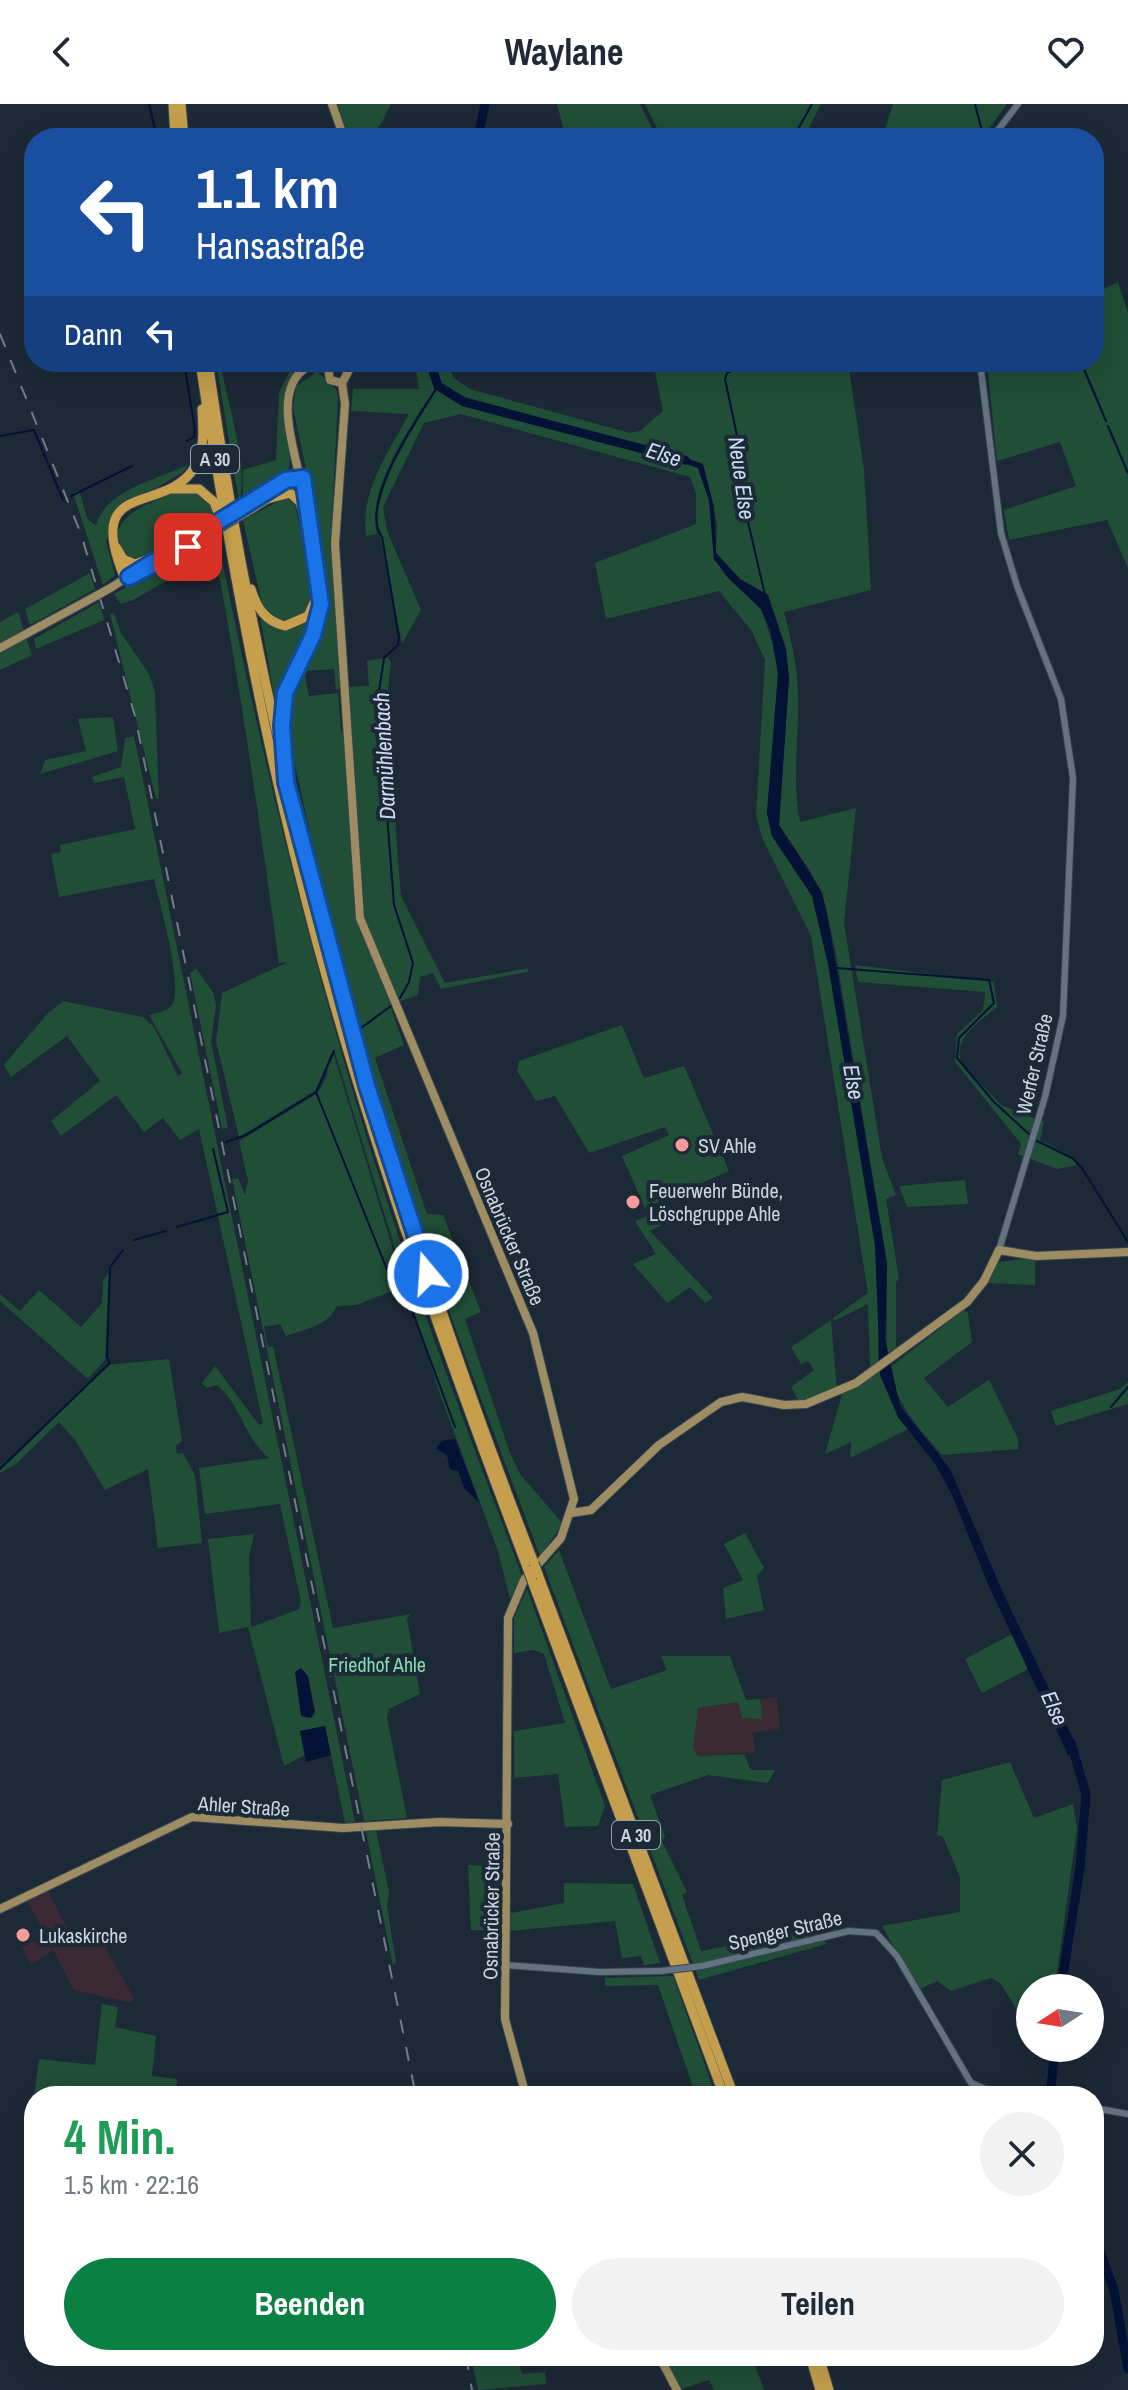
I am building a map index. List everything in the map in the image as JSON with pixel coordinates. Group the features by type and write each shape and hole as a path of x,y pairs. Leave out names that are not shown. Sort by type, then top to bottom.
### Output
{"highway":[{"path":"173,104 174,128"},
{"path":"181,104 183,128"},
{"path":"127,578 111,540 117,517 127,507 185,477 199,458 203,430 200,372"},
{"name":"A 30","path":"202,372 231,556 269,744 317,939 377,1145 720,2086"},
{"name":"A 30","path":"210,372 238,544 286,782 367,1086 426,1280"},
{"path":"238,544 260,610 276,623 294,624 308,616 317,598 301,478"},
{"path":"286,782 282,726 285,693 313,635 321,604 301,478"},
{"path":"161,555 135,564 125,560 117,551 114,535 124,513 165,492 187,487 199,489 214,502 231,556"},
{"path":"267,499 290,493 300,502 306,521"},
{"path":"125,560 127,578"},
{"name":"A 30","path":"535,1577 730,2086"},
{"path":"813,2366 820,2390"},
{"path":"822,2366 829,2390"}],"main road":[{"path":"332,104 340,128"},
{"path":"300,372 291,385 288,403 301,478"},
{"path":"334,372 330,380 342,383"},
{"name":"Osnabrücker Straße","path":"348,372 342,383 345,404 335,544 360,918 533,1333 574,1499 561,1538 524,1580 510,1611 507,2032 523,2086"},
{"path":"127,578 147,570 252,504 301,478"},
{"path":"252,504 267,499 301,478"},
{"path":"0,648 207,531"},
{"path":"999,1250 1019,1255 1128,1252"},
{"name":"Werfer Straße","path":"571,1513 591,1510 659,1445 721,1402 742,1397 784,1405 806,1404 830,1397 872,1372 967,1302 984,1281 999,1250"},
{"name":"Ahler Straße","path":"0,1909 192,1817 343,1828 439,1822 508,1824"},
{"path":"664,2366 677,2390"}],"street":[{"path":"1000,128 1018,104"},
{"name":"Werfer Straße","path":"981,372 1001,533 1017,586 1061,699 1073,778 1063,1016 1045,1097 999,1250"},
{"name":"Spenger Straße","path":"506,1965 600,1972 661,1971 702,1966 849,1931 876,1933 897,1956 971,2083 978,2086"},
{"path":"1104,2110 1128,2114"}],"shaded area":[{"path":"777,1697 780,1729 753,1733 755,1752 698,1756 693,1748 697,1708"},
{"path":"48,1891 73,1940 95,1928 133,1997 132,2003 74,1990 53,1950 31,1965 22,1947 46,1936 27,1901"}],"green space":[{"path":"337,104 391,104 377,128 345,128"},
{"path":"557,104 640,104 652,128 563,128"},
{"path":"645,104 821,104 809,128 657,128"},
{"path":"893,104 1007,104 989,128 885,128"},
{"path":"1118,282 1128,313 1128,568 1107,520 1009,540 1004,510 1076,486 1060,442 997,461 988,372 1104,372 1104,289"},
{"path":"218,372 222,372 236,433 242,471 239,501"},
{"path":"290,372 295,372 285,398 290,457 288,471 243,499 243,470 276,460 279,392"},
{"path":"317,372 336,389 338,397 331,537 340,689 336,690 334,669 307,671 305,677 309,696 338,693 341,731 348,731 347,687 369,686 367,661 388,657 391,663 386,706 401,896 445,983 529,968 527,972 441,989 433,973 420,977 418,995 390,1005 404,1045 375,1058 427,1214 443,1215 481,1312 465,1319 510,1453 520,1474 563,1524 540,1556 435,1271 387,1127 338,954 293,757 288,727 290,694 317,639 326,602 309,483 293,407 296,386"},
{"path":"416,372 431,372 436,387 404,438 384,478 375,517 377,534 366,536 365,519 371,488 409,414 351,411 353,389 419,389"},
{"path":"436,372 451,372 470,389 630,433 640,431 663,411 655,372 849,372 864,470 871,590 784,612 797,681 796,789 800,822 856,808 844,923 882,1158 896,1195 886,1199 899,1279 896,1282 896,1348 887,1354 887,1263 835,949 822,893 779,825 789,678 786,649 768,595 740,579 716,553 717,524 703,464 455,394 441,383"},
{"path":"437,389 463,405 698,468 709,500 714,559 761,609 776,652 778,674 767,813 772,836 812,896 828,964 875,1245 879,1289 878,1362 870,1367 868,1304 834,1321 833,1318 868,1293 811,936 762,838 756,815 765,660 751,630 719,591 606,619 595,563 696,524 696,493 690,477 461,414 424,423 383,507 387,531 421,610 402,644 377,522 379,504 408,436"},
{"path":"188,465 182,473 114,512 106,542 115,575 103,585 73,493 79,490 87,518 96,526 109,504 121,495"},
{"path":"176,492 198,492 211,504 215,517 159,551 136,559 127,558 118,533 122,523 140,508"},
{"path":"287,497 293,499 310,564 312,598 305,614 286,622 272,617 263,608 243,520"},
{"path":"217,535 276,807 348,1076 404,1253 522,1576 510,1599 498,1551 438,1389 334,1050 315,1091 239,1137 216,1041 222,993 288,962 279,963 242,706 215,553 133,600 121,604 114,594"},
{"path":"90,573 95,589 30,625 25,609"},
{"path":"99,602 104,620 36,649 34,639"},
{"path":"315,610 317,617 289,674 279,724 260,616 275,625"},
{"path":"18,612 32,655 0,670 0,622"},
{"path":"114,613 121,633 149,674 155,692 159,799 156,799 110,614"},
{"path":"113,717 118,751 40,774 45,760 86,751 78,719"},
{"path":"134,736 355,1822 345,1823 325,1726 300,1731 305,1755 284,1766 248,1627 219,1633 208,1539 254,1534 249,1557 251,1627 299,1609 301,1602 280,1504 205,1514 199,1468 269,1458 254,1441 225,1393 217,1385 207,1388 202,1383 215,1366 259,1425 263,1423 199,1129 180,1140 163,1118 144,1132 116,1095 61,1136 51,1121 100,1081 67,1036 11,1077 4,1065 47,1014 63,1001 143,1017 154,1027 178,1076 182,1073 149,1015 170,1007 175,996 173,963 154,879 59,897 51,854 61,852 60,845 135,829 124,777 94,783 92,777 121,767 125,738"},
{"path":"855,965 994,982 997,1007 964,1038 960,1055 962,1064 1001,1105 1044,1122 1040,1140 1073,1157 1077,1165 1057,1169 1018,1154 1021,1144 955,1062 957,1034 983,1010 985,992 858,982"},
{"path":"196,968 214,994 216,1006 211,1041 228,1128 222,1129 190,973"},
{"path":"622,1025 644,1078 684,1066 729,1171 645,1208 622,1156 669,1135 665,1127 589,1153 555,1096 536,1101 517,1071 519,1061"},
{"name":"Friedhof Ahle","path":"334,1055 404,1286 357,1305 337,1306 322,1322 286,1336 280,1324 264,1327 268,1347 273,1346 333,1628 411,1614 407,1618 420,1694 389,1709 387,1718 407,1818 364,1821 232,1179 238,1178 245,1195 248,1181 239,1141 318,1093 327,1076 328,1061"},
{"path":"965,1180 968,1204 907,1207 899,1186"},
{"path":"661,1210 667,1222 650,1231 713,1298 705,1303 690,1287 667,1303 633,1264 656,1254 635,1221"},
{"path":"1035,1258 1035,1285 985,1283 998,1262"},
{"path":"109,1272 105,1360 88,1379 0,1301 0,1294 20,1311 39,1290 81,1327 102,1303 103,1281"},
{"path":"964,1310 968,1313 972,1342 924,1378 948,1407 989,1380 1018,1439 1018,1449 942,1455 909,1415 893,1382 889,1368"},
{"path":"831,1320 837,1390 800,1403 791,1387 814,1370 808,1361 801,1364 791,1347"},
{"path":"169,1359 182,1441 176,1446 177,1454 183,1453 195,1475 202,1543 158,1548 148,1469 105,1490 75,1440 59,1422 16,1464 0,1473 0,1468 107,1365"},
{"path":"880,1371 898,1417 908,1429 850,1458 851,1442 825,1454 842,1394"},
{"path":"1128,1382 1128,1404 1056,1426 1051,1411 1120,1389"},
{"path":"745,1533 764,1568 757,1576 764,1610 726,1619 723,1588 743,1580 724,1544"},
{"path":"559,1550 611,1689 667,1670 661,1656 730,1656 746,1700 760,1699 762,1719 742,1718 738,1702 698,1708 693,1748 698,1756 744,1754 751,1770 775,1770 768,1783 708,1775 650,1795 665,1836 662,1841 687,1892 682,1895 701,1951 837,1925 838,1929 822,1933 826,1944 699,1980 544,1567"},
{"path":"527,1589 605,1806 598,1826 565,1827 558,1774 514,1778 514,1731 565,1723 544,1654 533,1650 514,1653 514,1618"},
{"path":"1012,1634 1028,1669 982,1693 965,1659"},
{"path":"1010,1762 1034,1818 1073,1804 1077,1828 1057,1974 1016,1974 1016,2008 1000,1983 991,1978 951,1991 937,1981 918,1990 882,1926 960,1912 960,1877 943,1837 937,1835 942,1780"},
{"path":"376,1830 389,1892 387,1906 396,1962 393,1966 366,1832"},
{"path":"468,1865 502,1866 502,1931 471,1930"},
{"path":"564,1883 633,1884 660,1963 644,1965 641,1956 622,1958 615,1921 510,1931 511,1913 564,1903"},
{"path":"673,1976 712,2086 693,2086 658,1985 605,1986 605,1978"},
{"path":"102,2004 118,2007 115,2027 156,2036 152,2076 177,2079 177,2086 35,2086 39,2059 95,2065"},
{"path":"473,2366 520,2366 522,2374 545,2372 546,2384 478,2390"},
{"path":"666,2366 755,2366 764,2390 714,2390 709,2380 678,2390"}],"water":[{"path":"674,454 703,464 714,507 716,553 740,579 768,595 786,649 789,678 779,825 822,893 827,913 887,1263 885,1339 900,1406 950,1469 1003,1593 1079,1751 1068,1755 988,1584 952,1495 936,1465 898,1417 880,1375 875,1245 828,964 812,896 772,836 767,813 778,674 770,629 761,609 728,578 714,559 709,500 698,468 673,458"},
{"path":"455,1439 479,1502 464,1488 458,1471 450,1469 447,1455 436,1448 442,1441"},
{"path":"301,1668 308,1676 315,1712 311,1718 301,1716 295,1672"},
{"path":"325,1726 331,1755 306,1762 300,1731"}],"waterway":[{"path":"149,104 155,128"},
{"name":"Else","path":"480,128 485,104"},
{"name":"Neue Else","path":"799,128 812,104"},
{"path":"975,104 981,128"},
{"path":"186,372 195,430 194,437 187,441"},
{"name":"Else","path":"433,372 438,386 464,402 685,460"},
{"name":"Neue Else","path":"729,372 725,379 740,450 738,479 765,595"},
{"path":"1085,372 1106,421"},
{"name":"Darmühlenbach","path":"400,998 409,982 413,963 394,905 378,698 384,658 398,645 399,637 377,522 378,504 394,460 438,386"},
{"path":"1108,426 1128,473"},
{"path":"0,436 34,430 63,500"},
{"path":"71,496 132,466"},
{"path":"837,968 989,980 994,1003 959,1038 957,1058 994,1102 1030,1135"},
{"name":"Darmühlenbach","path":"361,1028 391,1006"},
{"name":"Darmühlenbach","path":"226,1142 246,1135 316,1092 334,1051"},
{"path":"316,1092 394,1287"},
{"path":"1035,1140 1072,1158 1082,1168 1128,1242"},
{"name":"Darmühlenbach","path":"177,1227 228,1212 213,1149"},
{"name":"Darmühlenbach","path":"134,1240 166,1231"},
{"name":"Darmühlenbach","path":"0,1469 110,1363 107,1356 110,1267 123,1250"},
{"path":"398,1298 406,1294 455,1427"},
{"path":"1111,1407 1128,1387"},
{"name":"Else","path":"1063,1974 1080,1868 1086,1794 1071,1743"},
{"name":"Else","path":"1051,2086 1054,2062"},
{"name":"Else","path":"1104,2262 1114,2290 1128,2369"}],"railway":[{"path":"0,334 81,534 135,716 414,2086"},
{"path":"468,2366 472,2390"}],"place":[{"name":"SV Ahle","path":"682,1145"},
{"name":"Feuerwehr Bünde, Löschgruppe Ahle","path":"633,1202"},
{"name":"Lukaskirche","path":"23,1935"}],"route":[{"path":"188,547 129,577 286,480 299,476 303,478 321,604 313,635 291,675 285,693 282,726 286,782 367,1086 428,1274"}]}
